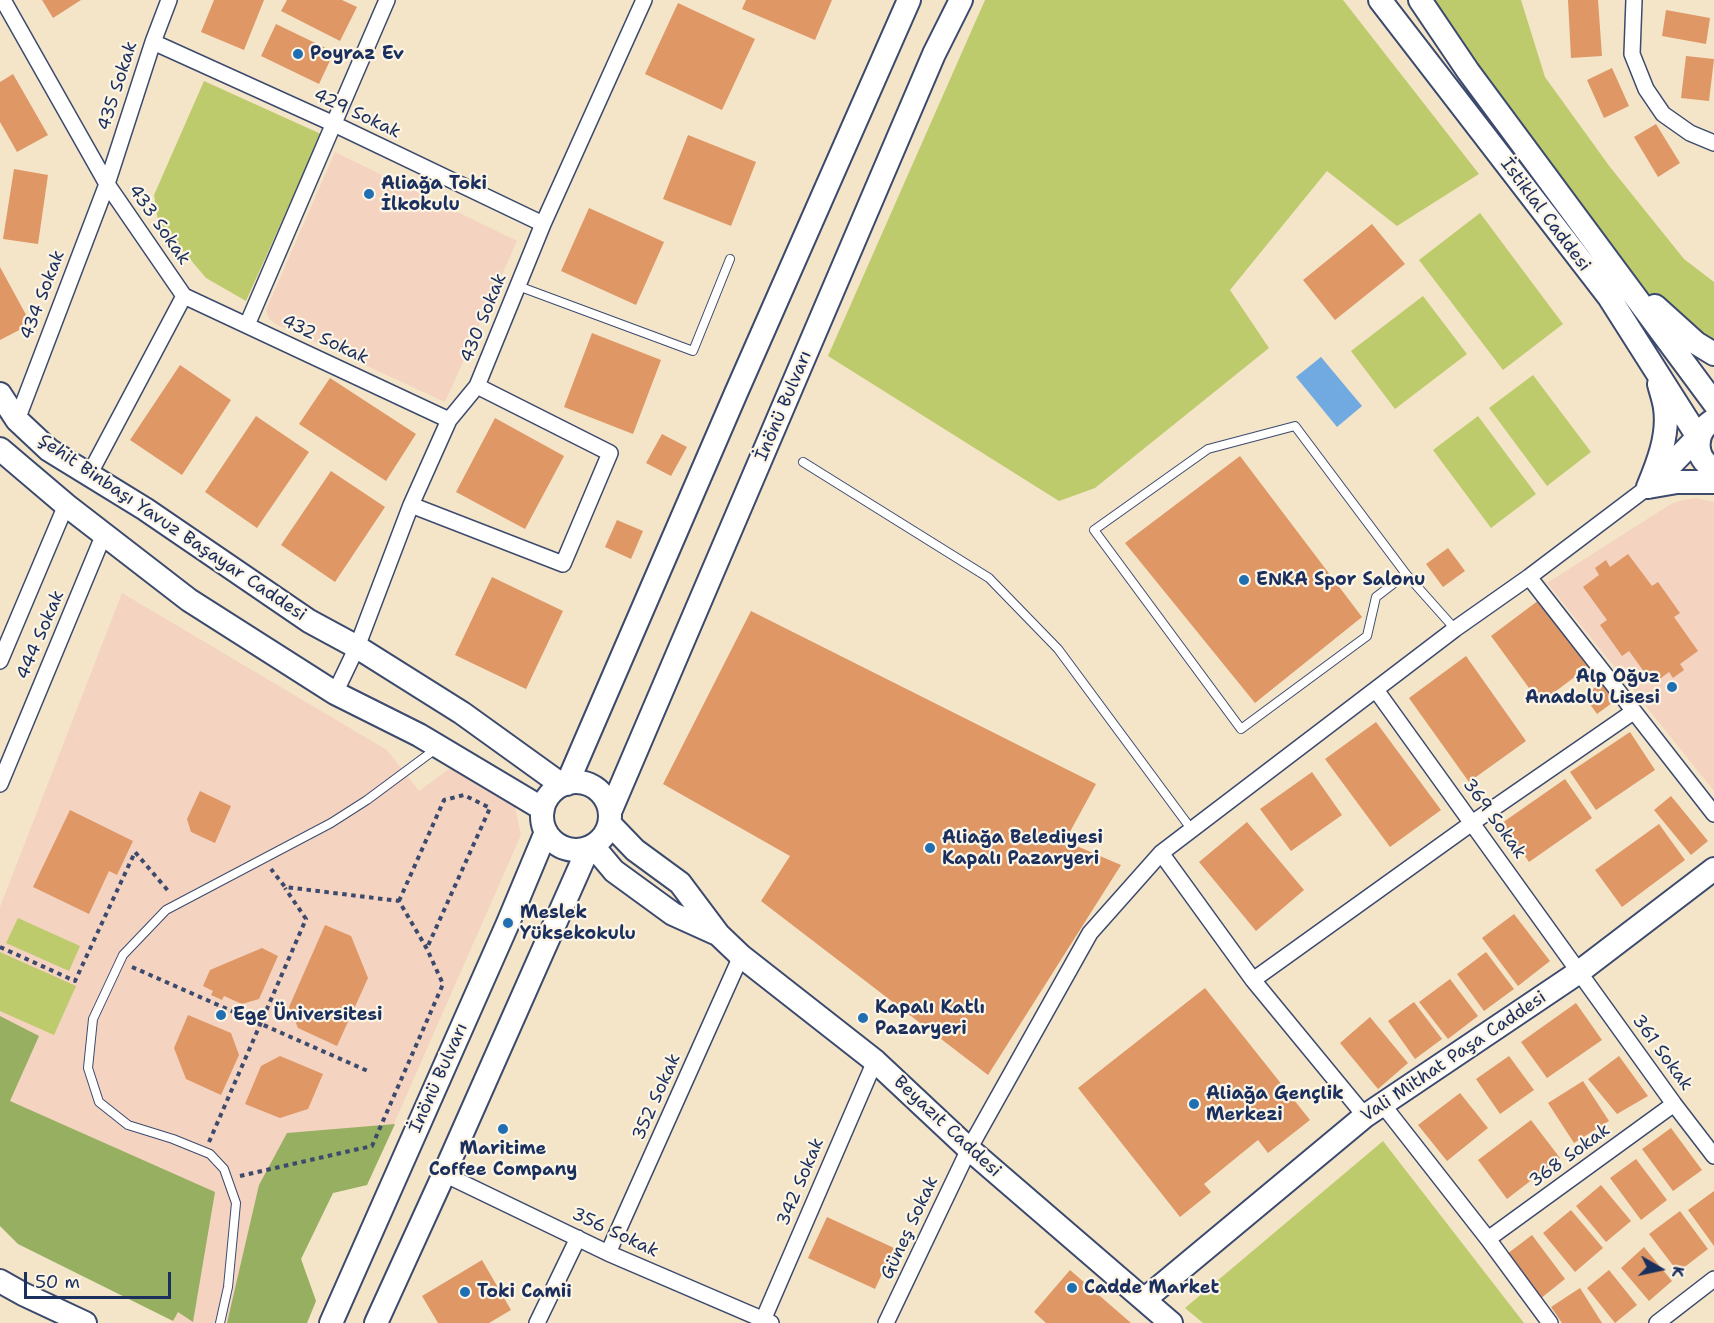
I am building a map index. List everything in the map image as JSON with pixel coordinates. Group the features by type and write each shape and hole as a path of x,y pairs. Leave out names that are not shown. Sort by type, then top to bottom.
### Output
{"street":[{"name":"433 Sokak","path":"3,0 107,184 184,296"},
{"name":"435 Sokak","path":"107,184 169,0"},
{"path":"248,325 387,0"},
{"name":"430 Sokak","path":"357,647 411,505 449,420 477,386 543,224 645,0"},
{"path":"564,784 909,0"},
{"name":"İnönü Bulvarı","path":"610,818 934,54 961,0"},
{"name":"İstiklal Caddesi","path":"1380,0 1609,297 1698,437 1698,446 1709,465"},
{"name":"İstiklal Caddesi","path":"1420,0 1468,71 1714,403"},
{"path":"1634,0 1632,54 1646,89 1663,114 1690,133 1714,143"},
{"name":"429 Sokak","path":"153,42 334,124 543,224"},
{"name":"434 Sokak","path":"17,420 107,184"},
{"path":"1609,260 1661,312 1696,343 1714,354"},
{"path":"89,475 184,296"},
{"name":"432 Sokak","path":"184,296 449,420"},
{"path":"1648,488 1660,456 1665,424 1665,408 1654,368"},
{"path":"411,505 563,564 610,453 477,386"},
{"name":"Şehit Binbaşı Yavuz Başayar Caddesi","path":"0,394 17,420 49,450 145,509 309,621 357,647 462,713 564,784"},
{"path":"1648,488 1698,437 1702,429 1714,420"},
{"name":"Şehit Binbaşı Yavuz Başayar Caddesi","path":"0,449 66,505 189,600 335,693 419,735 543,809"},
{"path":"1648,488 1709,465"},
{"path":"1648,488 1677,482 1714,482"},
{"name":"Güneş Sokak","path":"886,1323 969,1149 1090,933 1161,853 1455,629 1648,488"},
{"name":"444 Sokak","path":"0,661 66,505"},
{"name":"444 Sokak","path":"0,784 104,534"},
{"path":"1529,577 1714,814"},
{"path":"335,693 357,647"},
{"name":"369 Sokak","path":"1376,690 1579,972"},
{"path":"1252,980 1472,823 1633,712"},
{"path":"376,1323 590,848 606,833 610,818 603,794 595,788 577,782 564,784 553,791 546,800 542,821 546,832 552,840 568,850 590,848"},
{"name":"Beyazıt Caddesi","path":"610,818 636,850 680,884 719,934 741,956 875,1061 969,1149 1171,1323"},
{"name":"İnönü Bulvarı","path":"331,1323 546,832"},
{"name":"Beyazıt Caddesi","path":"590,848 614,871 673,914 719,934"},
{"path":"1161,853 1252,980 1374,1110 1488,1239 1550,1323"},
{"name":"Vali Mithat Paşa Caddesi","path":"1145,1299 1374,1110 1579,972 1714,869"},
{"name":"352 Sokak","path":"608,1253 741,956"},
{"name":"361 Sokak","path":"1579,972 1714,1156"},
{"name":"342 Sokak","path":"767,1321 875,1061"},
{"name":"368 Sokak","path":"1488,1239 1674,1104"},
{"name":"356 Sokak","path":"444,1174 608,1253 767,1321"},
{"path":"537,1323 578,1238"},
{"path":"1657,1323 1714,1279"},
{"path":"0,1281 85,1323"}],"lane":[{"path":"518,286 693,351 730,259"},
{"path":"1406,574 1376,597 1367,636 1241,729 1094,530 1208,449 1295,426 1406,574 1455,629"},
{"path":"803,462 989,578 1058,649 1192,830"},
{"path":"220,1323 228,1287 236,1203 224,1169 210,1154 173,1139 128,1125 99,1102 88,1068 93,1019 123,955 166,910 340,818 368,800 438,747"}],"path":[{"path":"399,901 444,800 464,795 490,808 427,949"},
{"path":"0,947 75,981 135,852 179,903"},
{"path":"205,1152 306,919 263,859"},
{"path":"285,887 399,901"},
{"path":"227,1179 372,1146 443,984 427,949 399,901"},
{"path":"120,962 370,1072"}],"shaded area":[{"path":"335,152 517,241 445,402 269,319 266,310"},
{"name":"Alp Oğuz Anadolu Lisesi","path":"1696,498 1714,502 1714,791 1547,583 1671,504"},
{"name":"Ege Üniversitesi","path":"122,593 387,750 419,791 453,766 513,798 521,835 367,1185 333,1193 301,1259 316,1301 307,1323 172,1323 173,1320 18,1244 0,1226 0,907"}],"green space":[{"path":"985,0 1343,0 1479,174 1397,226 1327,171 1230,290 1269,348 1095,488 1059,501 828,356"},
{"path":"1420,0 1521,0 1545,77 1610,167 1684,259 1714,282 1714,354 1696,343 1609,260"},
{"path":"204,81 321,134 246,301 206,278 158,221 154,195"},
{"path":"1480,213 1563,324 1503,370 1419,260"},
{"path":"1423,296 1467,354 1395,409 1351,351"},
{"path":"1533,375 1591,452 1547,486 1489,408"},
{"path":"1478,416 1536,494 1491,528 1433,450"},
{"path":"18,918 80,946 69,971 6,943"},
{"path":"0,952 76,986 54,1035 0,1011"},
{"path":"0,1016 39,1036 10,1101 215,1192 193,1322 178,1312 173,1321 18,1244 0,1226"},
{"path":"395,1124 367,1185 333,1193 301,1259 316,1301 307,1323 227,1323 259,1185 287,1133"},
{"path":"1383,1141 1524,1323 1203,1323 1185,1308"}],"water":[{"path":"1321,357 1362,406 1337,427 1296,377"}],"building":[{"path":"42,0 81,0 53,18"},
{"path":"214,0 264,0 244,50 201,32"},
{"path":"287,0 342,0 357,7 340,41 281,11"},
{"path":"746,0 832,0 815,40 742,9"},
{"path":"1568,0 1598,0 1602,56 1571,58"},
{"path":"678,3 755,39 722,110 645,74"},
{"path":"1666,10 1710,18 1706,44 1662,36"},
{"name":"Poyraz Ev","path":"276,24 334,52 319,84 261,56"},
{"path":"1686,56 1714,59 1709,101 1681,98"},
{"path":"1612,68 1629,106 1604,118 1587,80"},
{"path":"13,74 48,135 17,152 0,122 0,82"},
{"path":"1656,124 1680,163 1658,177 1634,137"},
{"path":"688,135 756,162 731,226 663,199"},
{"path":"14,169 48,175 38,244 3,239"},
{"path":"589,208 664,242 636,305 561,271"},
{"path":"1372,224 1405,264 1335,320 1303,280"},
{"path":"0,267 31,324 0,340"},
{"path":"592,333 661,360 633,434 564,407"},
{"path":"180,365 231,400 182,475 130,440"},
{"path":"330,378 416,434 386,481 299,424"},
{"path":"256,416 309,452 257,528 205,492"},
{"path":"495,418 564,456 525,529 456,492"},
{"path":"662,434 687,447 671,476 646,463"},
{"name":"ENKA Spor Salonu","path":"1240,456 1362,617 1255,703 1125,543"},
{"path":"331,471 385,507 335,582 281,545"},
{"path":"617,520 643,531 631,559 605,547"},
{"path":"1448,548 1465,571 1443,587 1426,564"},
{"name":"Alp Oğuz Anadolu Lisesi","path":"1628,554 1652,586 1658,582 1680,613 1674,617 1698,651 1680,664 1684,670 1673,678 1669,672 1653,684 1629,651 1622,656 1600,625 1607,620 1583,587 1599,575 1595,568 1606,560 1610,567"},
{"path":"492,577 563,611 526,689 455,655"},
{"path":"1539,600 1588,667 1540,703 1491,636"},
{"name":"Aliağa Belediyesi Kapalı Pazaryeri","path":"751,611 1096,784 1065,841 1121,865 988,1075 761,901 790,856 663,784"},
{"path":"1466,656 1526,741 1469,782 1409,698"},
{"path":"1602,682 1616,700 1597,714 1584,696"},
{"path":"1376,722 1441,810 1390,847 1325,759"},
{"path":"1630,732 1655,770 1596,810 1570,772"},
{"path":"1312,772 1342,815 1291,851 1260,809"},
{"path":"1565,779 1592,818 1529,862 1502,823"},
{"path":"200,791 231,806 215,843 191,832 187,819"},
{"path":"1671,796 1708,841 1691,855 1654,810"},
{"path":"70,810 133,841 117,875 109,871 89,914 33,887"},
{"path":"1247,822 1304,890 1256,931 1199,862"},
{"path":"1659,824 1685,860 1622,907 1595,870"},
{"path":"1514,914 1550,961 1518,986 1482,938"},
{"path":"325,925 351,936 368,978 337,1046 298,1028 289,1007"},
{"path":"262,948 278,956 259,999 242,1004 224,996 222,1000 211,995 213,991 203,986 210,970"},
{"path":"1486,952 1514,989 1484,1011 1457,974"},
{"path":"1450,979 1478,1016 1448,1039 1419,1002"},
{"name":"Aliağa Gençlik Merkezi","path":"1205,988 1310,1120 1268,1153 1258,1140 1204,1184 1211,1192 1180,1217 1078,1088"},
{"path":"1414,1002 1442,1039 1415,1059 1388,1021"},
{"path":"1576,1003 1602,1040 1547,1078 1521,1042"},
{"path":"188,1015 231,1033 239,1055 221,1095 186,1079 174,1048"},
{"path":"1370,1017 1408,1063 1378,1089 1340,1043"},
{"path":"280,1056 323,1074 308,1109 280,1118 245,1104 261,1066"},
{"path":"1509,1056 1534,1090 1500,1114 1476,1079"},
{"path":"1619,1056 1648,1096 1617,1114 1588,1079"},
{"path":"1583,1081 1609,1121 1574,1143 1548,1103"},
{"path":"1460,1093 1488,1128 1447,1161 1418,1125"},
{"path":"1531,1120 1560,1158 1507,1199 1478,1160"},
{"path":"1671,1128 1702,1170 1673,1191 1642,1149"},
{"path":"1636,1159 1667,1200 1641,1220 1610,1178"},
{"path":"1601,1185 1631,1221 1606,1242 1576,1206"},
{"path":"1714,1191 1714,1246 1688,1210"},
{"path":"1571,1210 1603,1248 1575,1272 1543,1233"},
{"path":"1680,1211 1708,1249 1678,1272 1649,1234"},
{"path":"827,1217 894,1248 875,1289 808,1258"},
{"path":"1532,1235 1565,1279 1540,1299 1507,1254"},
{"path":"1644,1247 1672,1281 1649,1301 1621,1268"},
{"name":"Toki Camii","path":"482,1260 511,1310 489,1323 438,1323 422,1296"},
{"path":"1070,1270 1131,1323 1046,1323 1034,1312"},
{"path":"1609,1270 1637,1305 1615,1323 1587,1288"},
{"path":"1580,1288 1602,1323 1562,1323 1551,1307"}],"place":[{"name":"Poyraz Ev","path":"298,54"},
{"name":"Aliağa Toki İlkokulu","path":"369,194"},
{"name":"ENKA Spor Salonu","path":"1244,580"},
{"name":"Alp Oğuz Anadolu Lisesi","path":"1672,687"},
{"name":"Aliağa Belediyesi Kapalı Pazaryeri","path":"930,848"},
{"name":"Meslek Yüksekokulu","path":"508,923"},
{"name":"Ege Üniversitesi","path":"221,1015"},
{"name":"Kapalı Katlı Pazaryeri","path":"863,1018"},
{"name":"Aliağa Gençlik Merkezi","path":"1194,1104"},
{"name":"Maritime Coffee Company","path":"503,1129"},
{"name":"Cadde Market","path":"1072,1288"},
{"name":"Toki Camii","path":"465,1292"}]}
